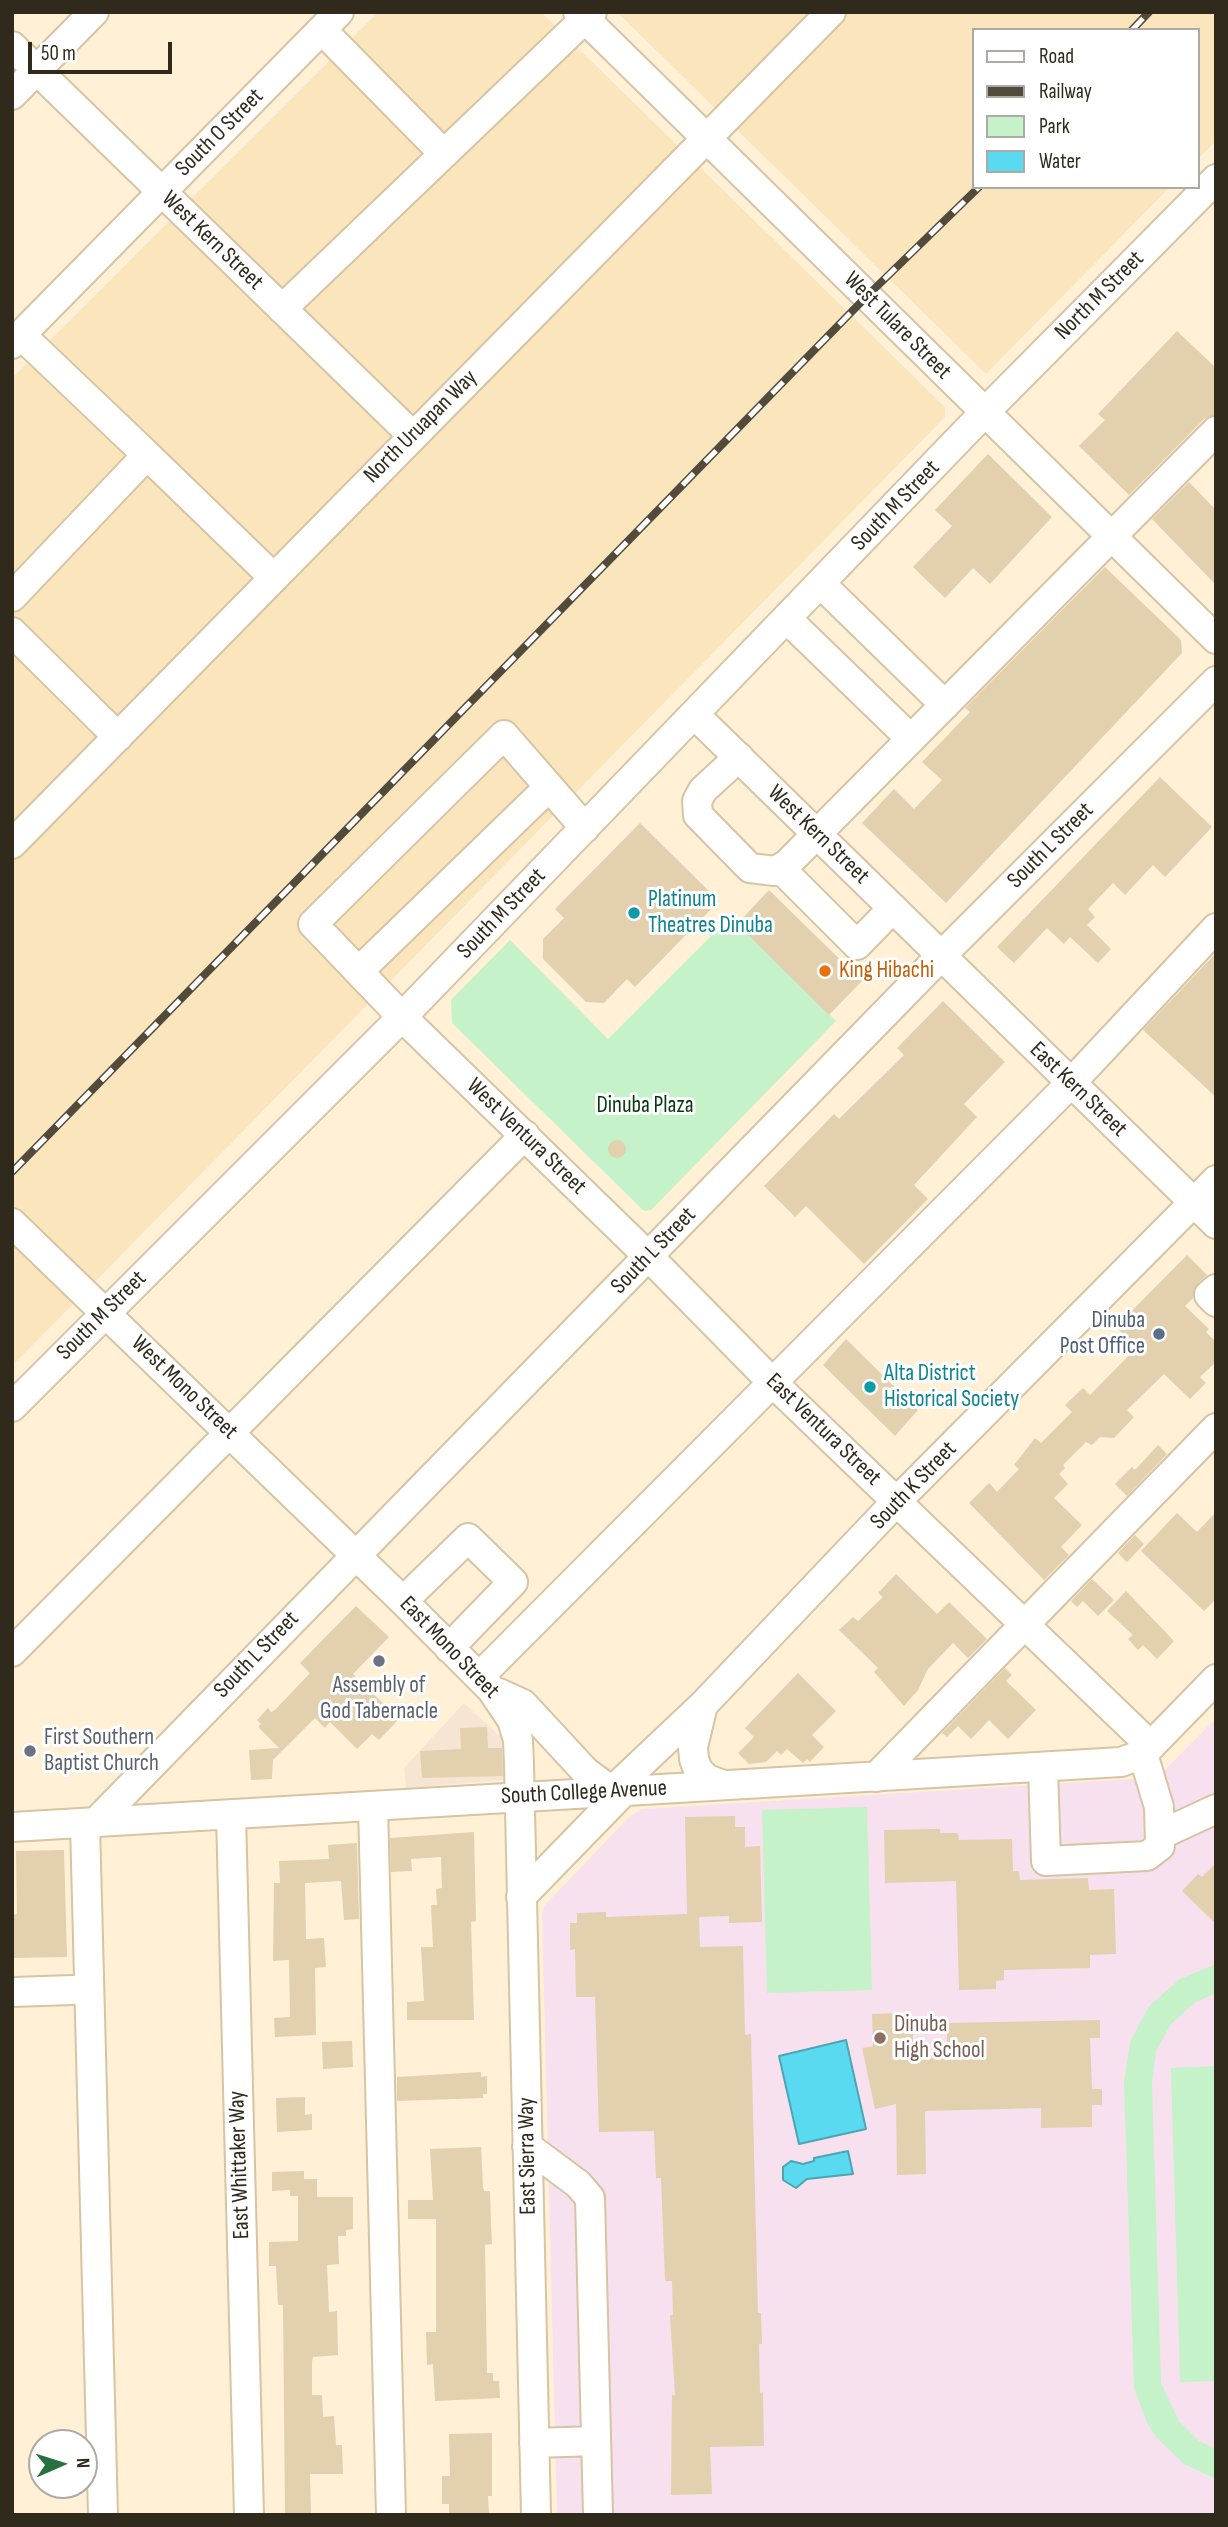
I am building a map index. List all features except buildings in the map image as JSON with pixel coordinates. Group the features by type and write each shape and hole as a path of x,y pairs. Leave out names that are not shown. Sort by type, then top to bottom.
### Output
{"street":[{"path":"12,95 94,12"},
{"name":"North Uruapan Way","path":"12,844 831,12"},
{"path":"282,309 585,15"},
{"name":"West Tulare Street","path":"585,15 706,139 1216,639"},
{"path":"330,21 444,154"},
{"name":"South O Street","path":"17,339 330,21"},
{"name":"West Kern Street","path":"12,46 412,435"},
{"name":"North M Street","path":"984,413 1216,179"},
{"path":"17,339 147,455 274,578"},
{"name":"South M Street","path":"12,1407 402,1017 984,413"},
{"path":"739,757 703,790 697,801 698,816 750,868 763,872 781,869 1216,431"},
{"path":"12,597 147,455"},
{"path":"821,584 945,705"},
{"path":"787,619 911,739"},
{"path":"12,632 118,737"},
{"name":"South L Street","path":"90,1823 649,1257 940,957 1216,681"},
{"name":"West Kern Street","path":"695,715 940,957"},
{"name":"West Ventura Street","path":"549,787 504,735 313,924 402,1017 649,1257"},
{"path":"359,971 549,787 585,828"},
{"path":"781,869 858,945 893,908"},
{"path":"619,1791 586,1772 523,1704 485,1683 772,1382 1070,1083 1216,928"},
{"name":"East Kern Street","path":"940,957 1216,1224"},
{"path":"12,1652 525,1135"},
{"name":"South K Street","path":"521,1897 619,1791 897,1502 1216,1180"},
{"name":"West Mono Street","path":"12,1223 356,1554"},
{"name":"East Ventura Street","path":"649,1257 772,1382 1025,1625 1147,1750"},
{"path":"1216,1289 1209,1295 1216,1302"},
{"path":"876,1777 1216,1428"},
{"path":"403,1601 468,1538 513,1583 449,1648"},
{"name":"East Mono Street","path":"356,1554 485,1683 506,1709 516,1729 518,1797"},
{"path":"1043,1768 1046,1861 1147,1856 1160,1846 1160,1835 1158,1796 1147,1750 1216,1679"},
{"path":"703,1705 693,1746 694,1759 698,1770 707,1779 724,1785"},
{"name":"South College Avenue","path":"17,1821 90,1823 1043,1768 1121,1762 1147,1750"},
{"name":"East Sierra Way","path":"518,1797 536,2515"},
{"path":"373,1806 391,2515"},
{"path":"1160,1835 1216,1809"},
{"name":"East Whittaker Way","path":"231,1815 249,2515"},
{"path":"90,1823 103,2515"},
{"path":"12,1992 73,1990"},
{"path":"527,2146 578,2184 590,2198 598,2515"},
{"path":"534,2443 596,2441"}],"shaded area":[{"path":"378,12 541,12 945,407 945,417 12,1366 12,378"},
{"path":"617,12 1216,12 1216,141 1200,157 1200,28 972,28 972,189 1168,189 986,374"},
{"path":"464,1703 502,1738 504,1780 406,1788 404,1768"},
{"name":"Dinuba High School","path":"1216,1718 1216,2515 557,2515 542,1915 544,1906 630,1816 642,1809 1147,1778 1163,1772"}],"green space":[{"name":"Dinuba Plaza","path":"730,917 836,1021 651,1210 644,1211 452,1023 451,1000 510,940 608,1039"},
{"path":"867,1807 872,1990 767,1993 762,1810"},
{"path":"1216,1964 1216,1993 1194,2003 1171,2024 1156,2051 1152,2083 1161,2383 1179,2421 1199,2441 1216,2449 1216,2479 1184,2464 1157,2438 1147,2423 1134,2388 1124,2083 1130,2042 1149,2006 1180,1979"},
{"path":"1216,2066 1216,2381 1180,2382 1171,2068"}],"water":[{"path":"846,2040 866,2129 799,2144 779,2056"},
{"path":"848,2151 853,2174 807,2179 796,2188 783,2180 783,2167 791,2161 803,2164 814,2161 814,2158"}],"railway":[{"path":"1134,28 1149,12"},
{"path":"12,1172 867,296 977,189"}],"place":[{"name":"Platinum Theatres Dinuba","path":"634,913"},
{"name":"King Hibachi","path":"825,971"},
{"name":"Dinuba Post Office","path":"1159,1334"},
{"name":"Alta District Historical Society","path":"870,1387"},
{"name":"Assembly of God Tabernacle","path":"379,1661"},
{"name":"First Southern Baptist Church","path":"30,1751"},
{"name":"Dinuba High School","path":"880,2038"}]}
